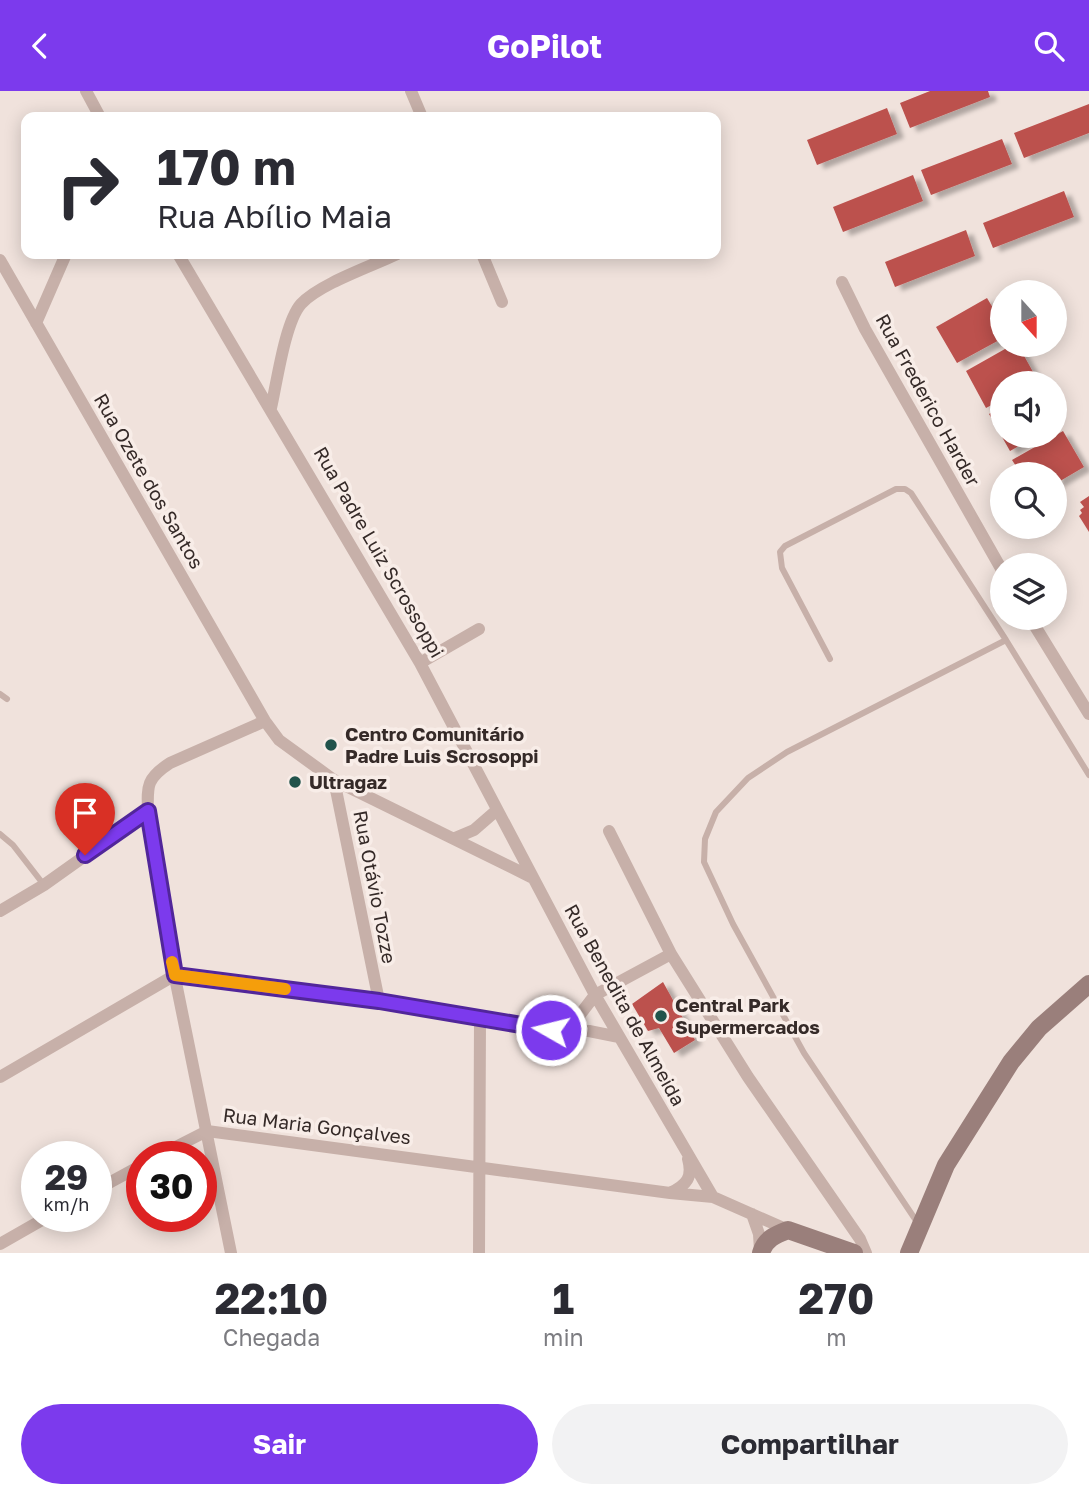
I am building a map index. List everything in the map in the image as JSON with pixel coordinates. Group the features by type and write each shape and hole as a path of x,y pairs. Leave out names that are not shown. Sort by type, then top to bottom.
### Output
{"main road":[{"path":"910,1244 946,1165 1011,1062 1039,1028 1089,984"},
{"path":"760,1253 769,1239 788,1230 854,1253"}],"street":[{"path":"86,91 97,112"},
{"path":"411,91 420,112"},
{"path":"36,323 64,259"},
{"name":"Rua Padre Luiz Scrossoppi","path":"181,259 420,663 531,877"},
{"path":"271,408 290,323 300,305 316,292 386,259"},
{"path":"484,259 502,302"},
{"name":"Rua Ozete dos Santos","path":"0,260 265,721 279,740 334,780 531,877"},
{"name":"Rua Frederico Harder","path":"842,282 865,328 992,553"},
{"path":"420,663 479,629"},
{"path":"1037,630 1089,714"},
{"path":"231,1253 175,975 148,811 147,787 156,772 170,763 265,721"},
{"name":"Rua Otávio Tozze","path":"334,780 379,1001"},
{"path":"455,838 474,830 496,810"},
{"path":"0,911 44,885 148,811"},
{"path":"609,831 671,954 748,1077 860,1239 866,1253"},
{"name":"Rua Benedita de Almeida","path":"531,877 619,1037 713,1197"},
{"path":"551,1030 579,1016 596,995 671,954"},
{"path":"0,1077 175,975 379,1001 551,1030 589,1031 619,1037"},
{"path":"479,1253 480,1019"},
{"name":"Rua Maria Gonçalves","path":"187,1141 207,1131 479,1166 713,1197 752,1214"},
{"path":"670,1193 681,1188 689,1179 687,1151"},
{"path":"752,1214 788,1230"},
{"path":"752,1214 760,1234 760,1253"},
{"path":"0,1244 21,1232"}],"lane":[{"path":"831,659 782,568 780,552 785,546 895,489 905,489 911,493 1006,640 1089,775"},
{"path":"910,1244 733,924 704,862 705,839 716,812 748,778 786,752 1006,640"},
{"path":"0,694 7,699"},
{"path":"0,834 13,845 44,885"}],"building":[{"path":"930,91 988,91 990,97 910,128 900,103"},
{"path":"1089,104 1089,133 1024,158 1014,133"},
{"path":"887,108 897,134 817,165 807,140"},
{"path":"1002,139 1012,164 931,195 921,170"},
{"path":"913,175 923,201 843,232 833,207"},
{"path":"1064,191 1074,217 993,248 983,223"},
{"path":"966,230 975,256 895,287 885,262"},
{"path":"987,298 990,303 990,345 957,363 936,327"},
{"path":"991,357 1025,357 1033,371 990,371 990,406 986,408 966,371"},
{"path":"1067,438 1084,467 1067,477 1067,462 1012,460 1033,448 1067,448"},
{"path":"1089,496 1089,532 1079,516 1084,507 1080,502"},
{"name":"Central Park Supermercados","path":"663,982 695,1040 674,1053 659,1028 648,1031 632,1004"}],"slow traffic":[{"path":"172,962 175,975 285,989"}],"place":[{"name":"Centro Comunitário Padre Luis Scrosoppi","path":"331,745"},
{"name":"Ultragaz","path":"295,782"},
{"name":"Central Park Supermercados","path":"661,1016"}],"route":[{"path":"85,855 148,811 175,975 379,1001 551,1030"}]}
